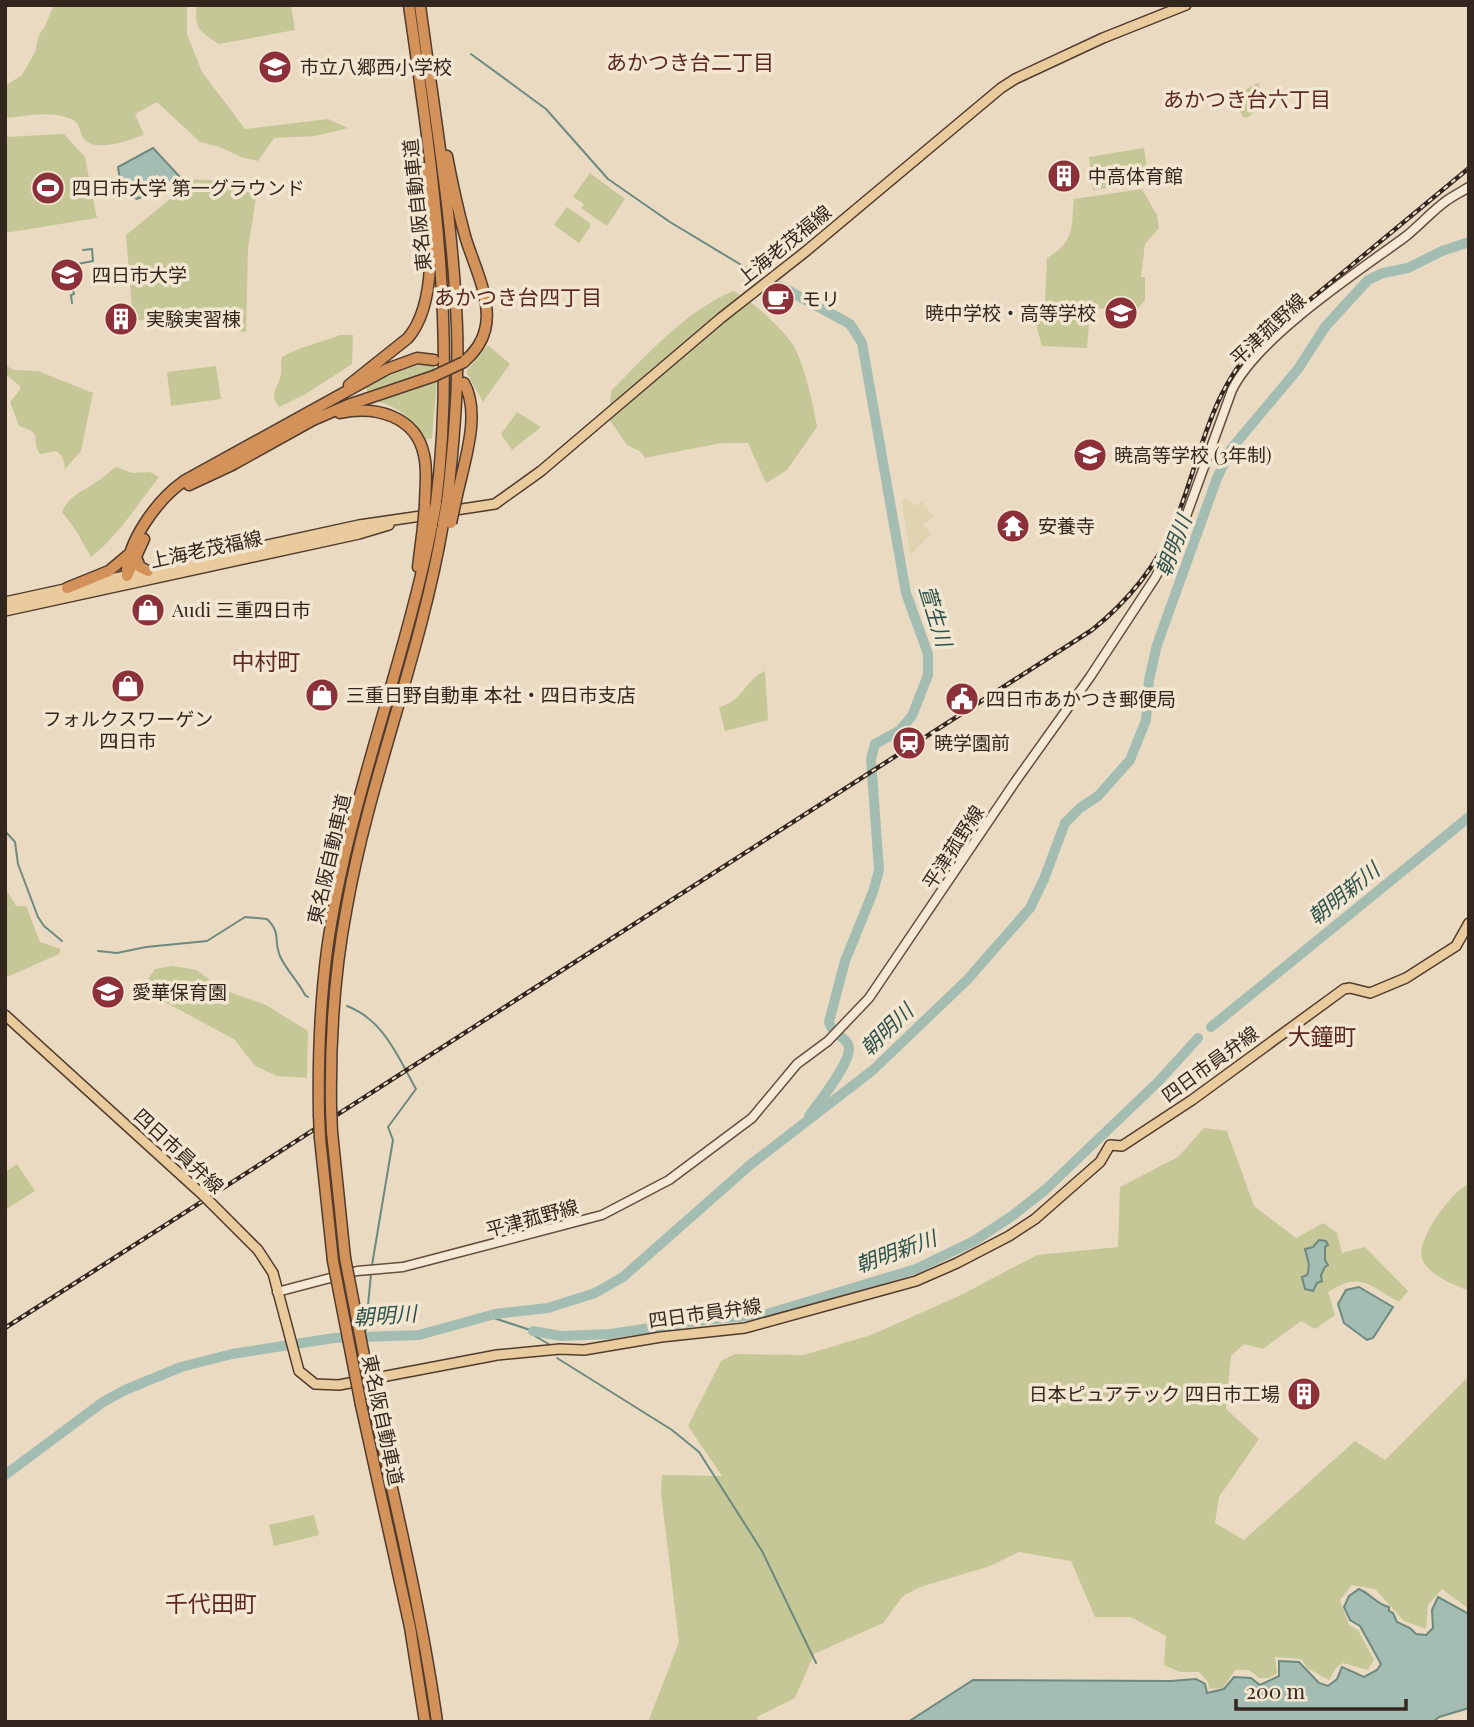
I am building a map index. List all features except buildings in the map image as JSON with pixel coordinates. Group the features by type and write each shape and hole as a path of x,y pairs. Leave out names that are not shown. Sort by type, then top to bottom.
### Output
{"highway":[{"name":"東名阪自動車道","path":"409,5 438,230 445,328 444,421 430,504 437,525 427,604 365,825 347,905 332,1022 331,1132 345,1258 416,1602 437,1722"},
{"name":"東名阪自動車道","path":"420,5 450,227 457,326 452,501 437,525 355,821 331,926 320,1023 319,1115 333,1261 410,1627 425,1722"},
{"path":"315,408 400,346 415,330 424,311 428,285 429,236 418,73"},
{"path":"127,576 127,562 174,495 313,420 348,405 434,376 464,362 481,341 485,332 486,313 482,290 457,207 430,74"},
{"path":"67,588 109,571 133,555 151,514 175,487 400,363 417,358 434,360"},
{"path":"452,501 472,420 472,400 464,383"},
{"path":"313,420 358,410 384,413 403,422 412,430 422,448 430,504"},
{"path":"133,555 140,567 148,571"}],"main road":[{"name":"上海老茂福線","path":"5,602 359,525 495,503 505,498 541,471 721,318 805,252 1001,88 1103,38 1186,5"},
{"name":"平津菰野線","path":"279,1295 356,1271 403,1267 587,1220 669,1180 752,1118 797,1064 828,1041 870,998 1015,782 1090,677 1155,578 1188,513 1232,390 1241,374 1265,348 1313,306 1418,226 1447,199 1469,187"},
{"name":"上海老茂福線","path":"5,611 359,534 414,517"},
{"name":"四日市員弁線","path":"5,1015 207,1200 266,1260 279,1295 299,1371 311,1383 332,1386 497,1355 560,1349 584,1350 745,1328 916,1281 957,1263 1035,1219 1101,1162 1110,1145 1122,1146 1192,1100 1344,989 1370,993 1406,978 1456,946 1469,923"}],"shaded area":[{"path":"153,148 181,178 146,192 146,195 137,199 122,192 118,167"},
{"path":"905,497 917,506 922,501 933,517 923,525 931,534 910,555 902,504"},
{"path":"1319,1240 1326,1241 1328,1245 1325,1247 1325,1260 1328,1265 1321,1275 1322,1281 1317,1283 1313,1291 1305,1289 1302,1277 1307,1275 1309,1268 1305,1249 1313,1247"},
{"path":"1359,1287 1393,1307 1373,1338 1367,1340 1344,1323 1338,1304 1346,1290"},
{"path":"1359,1589 1389,1607 1397,1622 1416,1634 1426,1635 1433,1628 1432,1610 1438,1597 1469,1614 1469,1708 1439,1717 1433,1722 908,1722 973,1680 1196,1679 1205,1684 1207,1693 1224,1689 1234,1677 1251,1678 1260,1685 1279,1676 1279,1661 1299,1662 1319,1683 1328,1686 1337,1679 1342,1667 1364,1677 1377,1670 1381,1664 1360,1626 1350,1620 1344,1607 1349,1596"}],"green space":[{"path":"54,5 187,5 187,34 202,72 245,129 328,119 348,128 315,136 274,138 258,161 200,142 157,102 135,114 144,135 102,145 87,142 76,122 63,116 38,114 5,118 5,86 22,75 35,52 39,35"},
{"path":"197,5 291,5 295,30 219,44 197,25"},
{"path":"1258,83 1265,103 1247,118 1243,117 1232,97"},
{"name":"四日市大学 第一グラウンド","path":"64,134 85,157 97,218 5,233 5,137"},
{"path":"1144,148 1149,182 1093,190 1089,157"},
{"path":"590,173 625,199 607,226 581,208 584,204 573,197"},
{"path":"189,179 234,182 257,191 248,249 246,332 183,322 133,320 126,235 170,199"},
{"path":"1142,189 1157,215 1159,228 1145,244 1141,277 1145,277 1145,300 1137,310 1053,307 1045,301 1047,258 1067,240 1072,226 1074,199"},
{"path":"567,207 590,223 579,243 554,225"},
{"path":"734,291 765,314 791,342 804,371 817,427 787,470 766,483 748,443 721,443 645,458 641,452 627,445 609,419 611,391 683,321 716,299"},
{"path":"1031,307 1090,311 1087,348 1042,346"},
{"path":"340,335 353,335 352,364 304,395 279,407 274,395 281,374 282,357"},
{"path":"488,345 510,364 483,402 466,372"},
{"path":"416,363 431,363 437,369 368,391 366,389 369,385"},
{"path":"5,365 14,370 38,371 93,393 81,451 65,469 63,458 56,451 40,454 35,434 19,426 10,402 20,390 20,386 5,374"},
{"path":"216,366 221,399 171,406 167,372"},
{"path":"437,381 432,438 425,440 405,415 376,401"},
{"path":"517,412 541,427 512,450 501,434"},
{"path":"117,467 132,473 150,472 159,477 119,529 91,557 62,512 73,497"},
{"path":"765,671 768,720 725,731 719,707 733,701"},
{"path":"5,887 16,906 26,906 40,942 61,949 59,954 5,978"},
{"path":"172,966 197,970 221,989 266,1005 308,1031 307,1078 277,1076 255,1066 235,1040 140,991 155,969"},
{"path":"1204,1128 1227,1131 1254,1206 1296,1238 1323,1223 1337,1233 1342,1253 1365,1247 1408,1291 1399,1302 1372,1286 1357,1281 1349,1282 1328,1292 1335,1315 1315,1329 1301,1321 1263,1349 1244,1344 1231,1356 1226,1409 1259,1439 1219,1497 1215,1523 1244,1540 1355,1441 1385,1460 1469,1376 1469,1609 1442,1589 1428,1605 1426,1629 1404,1621 1375,1589 1352,1585 1340,1600 1349,1625 1358,1630 1374,1660 1368,1670 1343,1663 1336,1668 1329,1680 1307,1668 1301,1659 1275,1657 1277,1673 1269,1678 1259,1678 1249,1670 1235,1670 1223,1688 1209,1689 1208,1682 1199,1672 1180,1672 1164,1665 1166,1636 1131,1617 1095,1617 1071,1561 1019,1552 990,1566 920,1587 903,1596 883,1623 814,1654 795,1698 757,1717 758,1722 648,1722 679,1642 661,1493 662,1475 722,1476 688,1426 721,1361 735,1354 804,1355 871,1335 959,1296 1037,1255 1118,1247 1120,1187 1178,1157"},
{"path":"17,1164 35,1191 5,1210 5,1172"},
{"path":"1469,1184 1469,1291 1432,1271 1423,1261 1421,1253 1429,1230 1444,1206"},
{"path":"314,1515 319,1535 274,1546 269,1525"}],"waterway":[{"path":"471,54 546,109 608,179 756,276"},
{"name":"朝明川","path":"5,1475 103,1402 181,1367 232,1354 334,1338 419,1335 495,1314 548,1308 595,1293 623,1277 750,1165 873,1070 968,979 1030,908 1065,823 1080,808 1098,796 1130,760 1146,720 1149,680 1157,645 1217,478 1231,449 1298,369 1325,327 1368,280 1383,273 1408,268 1442,251 1469,242"},
{"path":"72,303 72,265 93,261 92,249 83,250"},
{"name":"萱生川","path":"780,286 850,324 862,343 906,593 928,654 928,675 912,716 899,731 875,744 871,759 879,870 845,961 829,1022 833,1030 848,1044 848,1055 833,1083 809,1116"},
{"name":"朝明新川","path":"1211,1027 1469,817"},
{"path":"5,831 15,842 18,864 38,917 44,926 62,941"},
{"path":"98,951 117,953 146,947 207,941 245,917 267,919 276,933 278,950 283,961 308,997"},
{"path":"347,1006 360,1012 380,1030 396,1052 416,1089 388,1127 393,1140 372,1265"},
{"name":"朝明新川","path":"533,1331 561,1336 610,1334 767,1314 916,1269 974,1241 1045,1190 1159,1081 1198,1038"},
{"path":"365,1337 371,1274"},
{"path":"488,1316 533,1331 535,1336 552,1346"},
{"path":"557,1358 672,1430 699,1452 762,1551 816,1663"}],"railway":[{"path":"5,1328 1092,630 1129,596 1159,555 1174,525 1217,405 1242,362 1259,342 1469,168"}],"place":[{"name":"市立八郷西小学校","path":"275,67"},
{"name":"中高体育館","path":"1064,176"},
{"name":"四日市大学 第一グラウンド","path":"48,188"},
{"name":"四日市大学","path":"67,275"},
{"name":"モリ","path":"778,299"},
{"name":"暁中学校・高等学校","path":"1121,313"},
{"name":"実験実習棟","path":"121,319"},
{"name":"暁高等学校 (3年制)","path":"1090,455"},
{"name":"安養寺","path":"1013,526"},
{"name":"Audi 三重四日市","path":"148,610"},
{"name":"フォルクスワーゲン 四日市","path":"128,686"},
{"name":"三重日野自動車 本社・四日市支店","path":"322,695"},
{"name":"四日市あかつき郵便局","path":"962,699"},
{"name":"暁学園前","path":"909,743"},
{"name":"愛華保育園","path":"108,992"},
{"name":"日本ピュアテック 四日市工場","path":"1304,1394"}],"district":[{"name":"あかつき台二丁目","path":"690,63"},
{"name":"あかつき台六丁目","path":"1247,100"},
{"name":"あかつき台四丁目","path":"518,298"},
{"name":"中村町","path":"266,662"},
{"name":"大鐘町","path":"1322,1037"},
{"name":"千代田町","path":"211,1604"}]}
